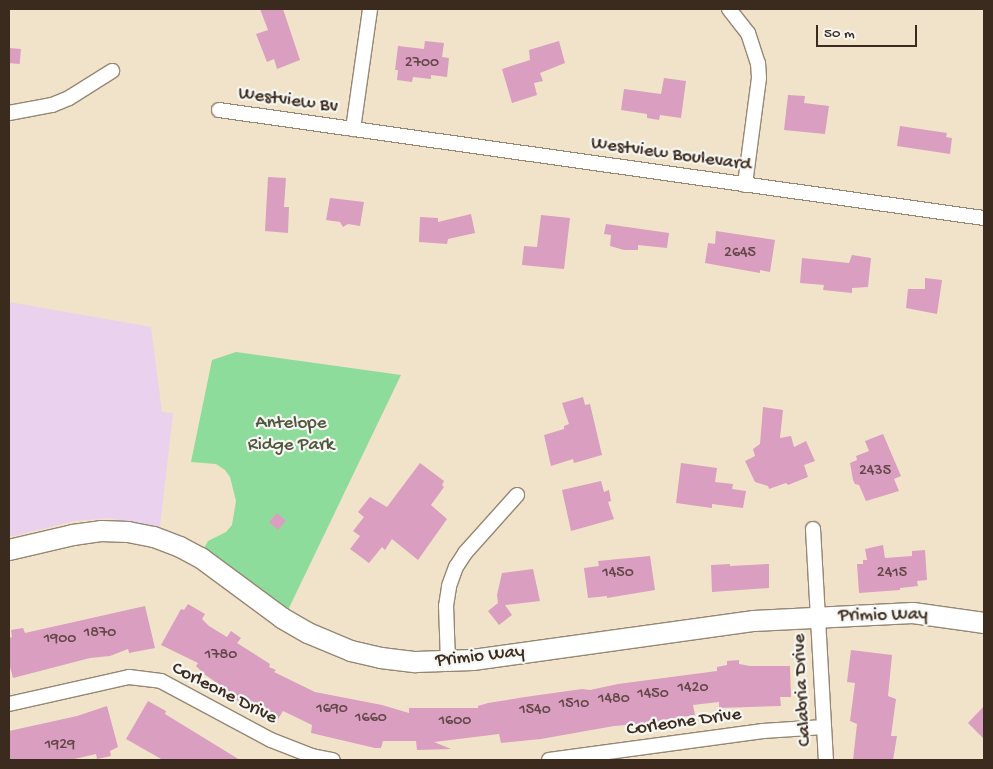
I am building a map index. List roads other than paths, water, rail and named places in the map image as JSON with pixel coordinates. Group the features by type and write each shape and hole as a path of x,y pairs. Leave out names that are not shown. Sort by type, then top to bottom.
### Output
{"street":[{"path":"353,129 370,9"},
{"path":"729,9 748,33 758,63 760,78 745,185"},
{"path":"9,113 52,105 69,98 112,71"},
{"name":"Westview Bv","path":"219,110 353,129"},
{"name":"Westview Boulevard","path":"353,129 984,218"},
{"path":"448,662 446,606 449,586 456,568 465,553 516,495"},
{"name":"Calabria Drive","path":"813,528 826,760"},
{"name":"Primio Way","path":"9,550 73,535 101,531 128,532 154,537 201,558 282,618 334,645 381,658 416,662 448,662 740,622 913,613 984,623"},
{"name":"Corleone Drive","path":"9,704 129,677 161,681 271,740 312,756 333,760"},
{"name":"Corleone Drive","path":"549,760 763,731 824,727"}],"park label":[{"name":"Antelope Ridge Park","path":"291,435"}]}
